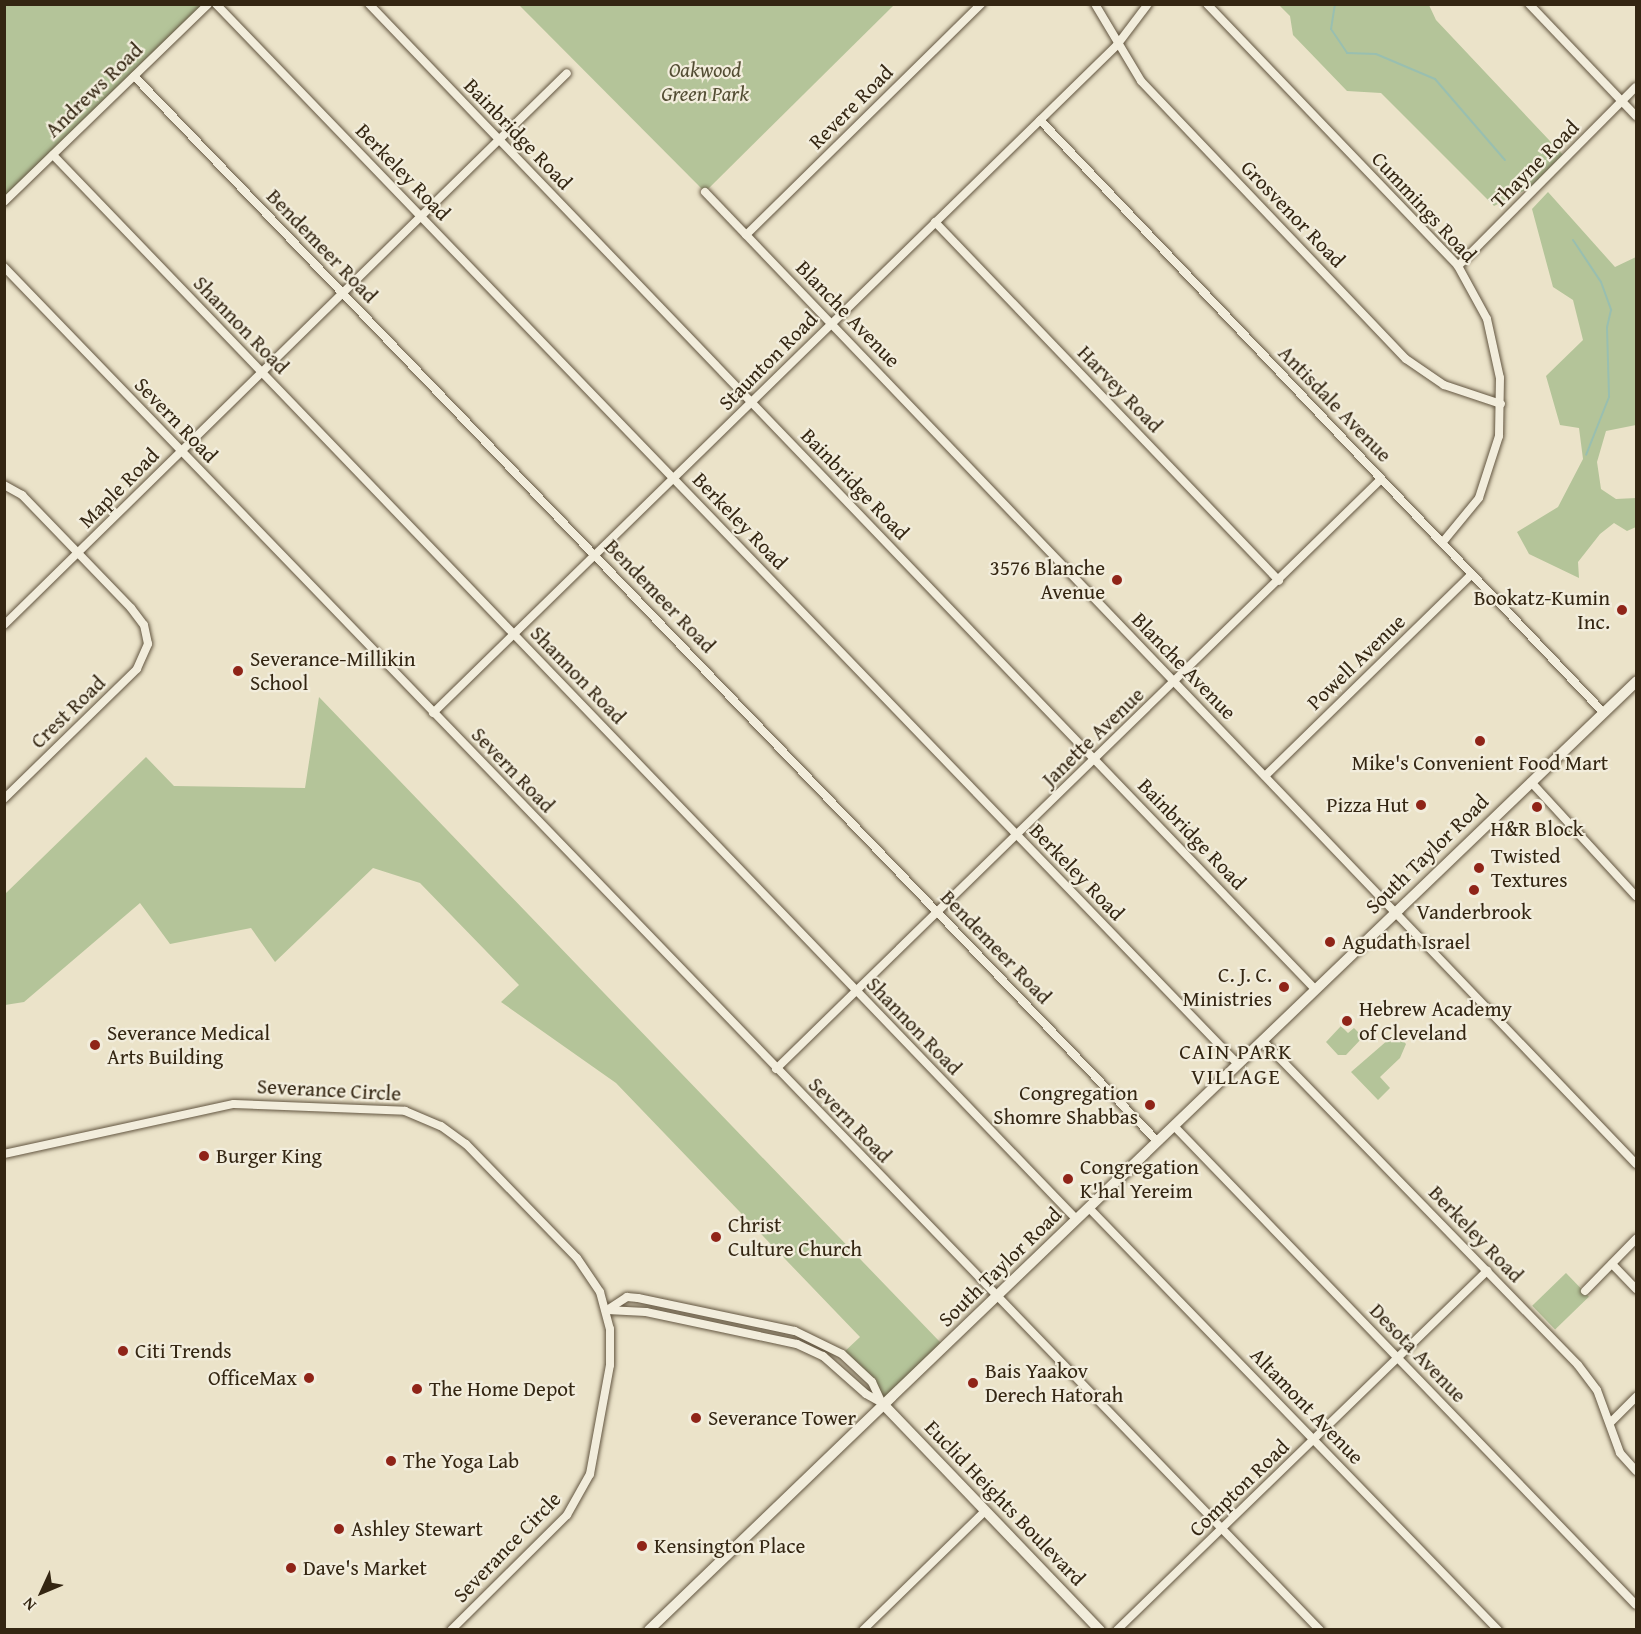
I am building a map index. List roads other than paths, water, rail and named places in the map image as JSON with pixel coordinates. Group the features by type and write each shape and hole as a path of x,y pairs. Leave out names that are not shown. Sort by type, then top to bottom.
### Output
{"main road":[{"name":"South Taylor Road","path":"649,1629 1636,682"},
{"name":"Euclid Heights Boulevard","path":"882,1403 1100,1629"}],"street":[{"name":"Andrews Road","path":"4,202 208,4"},
{"name":"Berkeley Road","path":"216,4 1238,1064"},
{"name":"Bainbridge Road","path":"369,4 1315,989"},
{"name":"Grosvenor Road","path":"1095,4 1117,45 1142,81 1406,358 1443,385 1501,404"},
{"name":"Staunton Road","path":"433,713 1117,45 1148,4"},
{"name":"Cummings Road","path":"1207,4 1458,266 1479,301 1493,338 1501,404 1499,436 1483,487 1443,543"},
{"path":"1529,4 1636,116"},
{"name":"Revere Road","path":"746,235 977,6"},
{"name":"Maple Road","path":"4,625 567,73"},
{"name":"Bendemeer Road","path":"134,76 1158,1142"},
{"name":"Thayne Road","path":"1458,266 1636,87"},
{"name":"Antisdale Avenue","path":"1040,120 1604,713"},
{"name":"Shannon Road","path":"53,155 1077,1220"},
{"name":"Blanche Avenue","path":"705,192 1636,1164"},
{"name":"Harvey Road","path":"935,222 1279,581"},
{"name":"Severn Road","path":"4,267 996,1297 1320,1629"},
{"name":"Janette Avenue","path":"776,1069 1096,760 1382,479"},
{"path":"4,485 22,495 77,554"},
{"name":"Crest Road","path":"4,799 137,669 148,644 139,617 77,554"},
{"name":"Powell Avenue","path":"1265,776 1472,574"},
{"path":"1531,782 1636,896"},
{"name":"Berkeley Road","path":"1262,1040 1578,1365 1597,1390 1620,1453 1636,1471"},
{"name":"Severance Circle","path":"4,1154 234,1104 405,1111 441,1126 466,1144 577,1258 593,1279 607,1310 610,1365 594,1457 584,1490 563,1519 451,1629"},
{"name":"Desota Avenue","path":"1174,1126 1636,1605"},
{"name":"Altamont Avenue","path":"1089,1208 1498,1629"},
{"path":"1585,1291 1636,1239"},
{"path":"1612,1264 1636,1289"},
{"name":"Compton Road","path":"1118,1629 1487,1271"},
{"path":"607,1310 627,1297 638,1298 803,1333 842,1354 872,1382 882,1403"},
{"path":"607,1310 646,1312 797,1344 823,1356 866,1394 882,1403"},
{"path":"1610,1423 1636,1397"},
{"path":"863,1629 985,1511"}],"waterway":[{"path":"1335,4 1331,29 1347,53 1376,54 1435,79 1505,160"},
{"path":"1573,240 1601,282 1611,310 1607,328 1609,397 1586,455"}],"place":[{"name":"3576 Blanche Avenue","path":"1117,580"},
{"name":"Bookatz-Kumin Inc.","path":"1622,610"},
{"name":"Severance-Millikin School","path":"238,671"},
{"name":"Mike's Convenient Food Mart","path":"1480,741"},
{"name":"Pizza Hut","path":"1421,805"},
{"name":"H&R Block","path":"1537,807"},
{"name":"Twisted Textures","path":"1479,868"},
{"name":"Vanderbrook","path":"1474,890"},
{"name":"Agudath Israel","path":"1330,942"},
{"name":"C. J. C. Ministries","path":"1284,987"},
{"name":"Hebrew Academy of Cleveland","path":"1347,1021"},
{"name":"Severance Medical Arts Building","path":"95,1045"},
{"name":"Congregation Shomre Shabbas","path":"1150,1105"},
{"name":"Burger King","path":"204,1156"},
{"name":"Congregation K'hal Yereim","path":"1068,1179"},
{"name":"Christ Culture Church","path":"716,1237"},
{"name":"Citi Trends","path":"123,1351"},
{"name":"OfficeMax","path":"309,1378"},
{"name":"Bais Yaakov Derech Hatorah","path":"973,1383"},
{"name":"The Home Depot","path":"417,1389"},
{"name":"Severance Tower","path":"696,1418"},
{"name":"The Yoga Lab","path":"391,1461"},
{"name":"Ashley Stewart","path":"339,1529"},
{"name":"Kensington Place","path":"642,1546"},
{"name":"Dave's Market","path":"291,1568"}],"district":[{"name":"CAIN PARK VILLAGE","path":"1236,1064"}],"park label":[{"name":"Oakwood Green Park","path":"705,82"}]}
